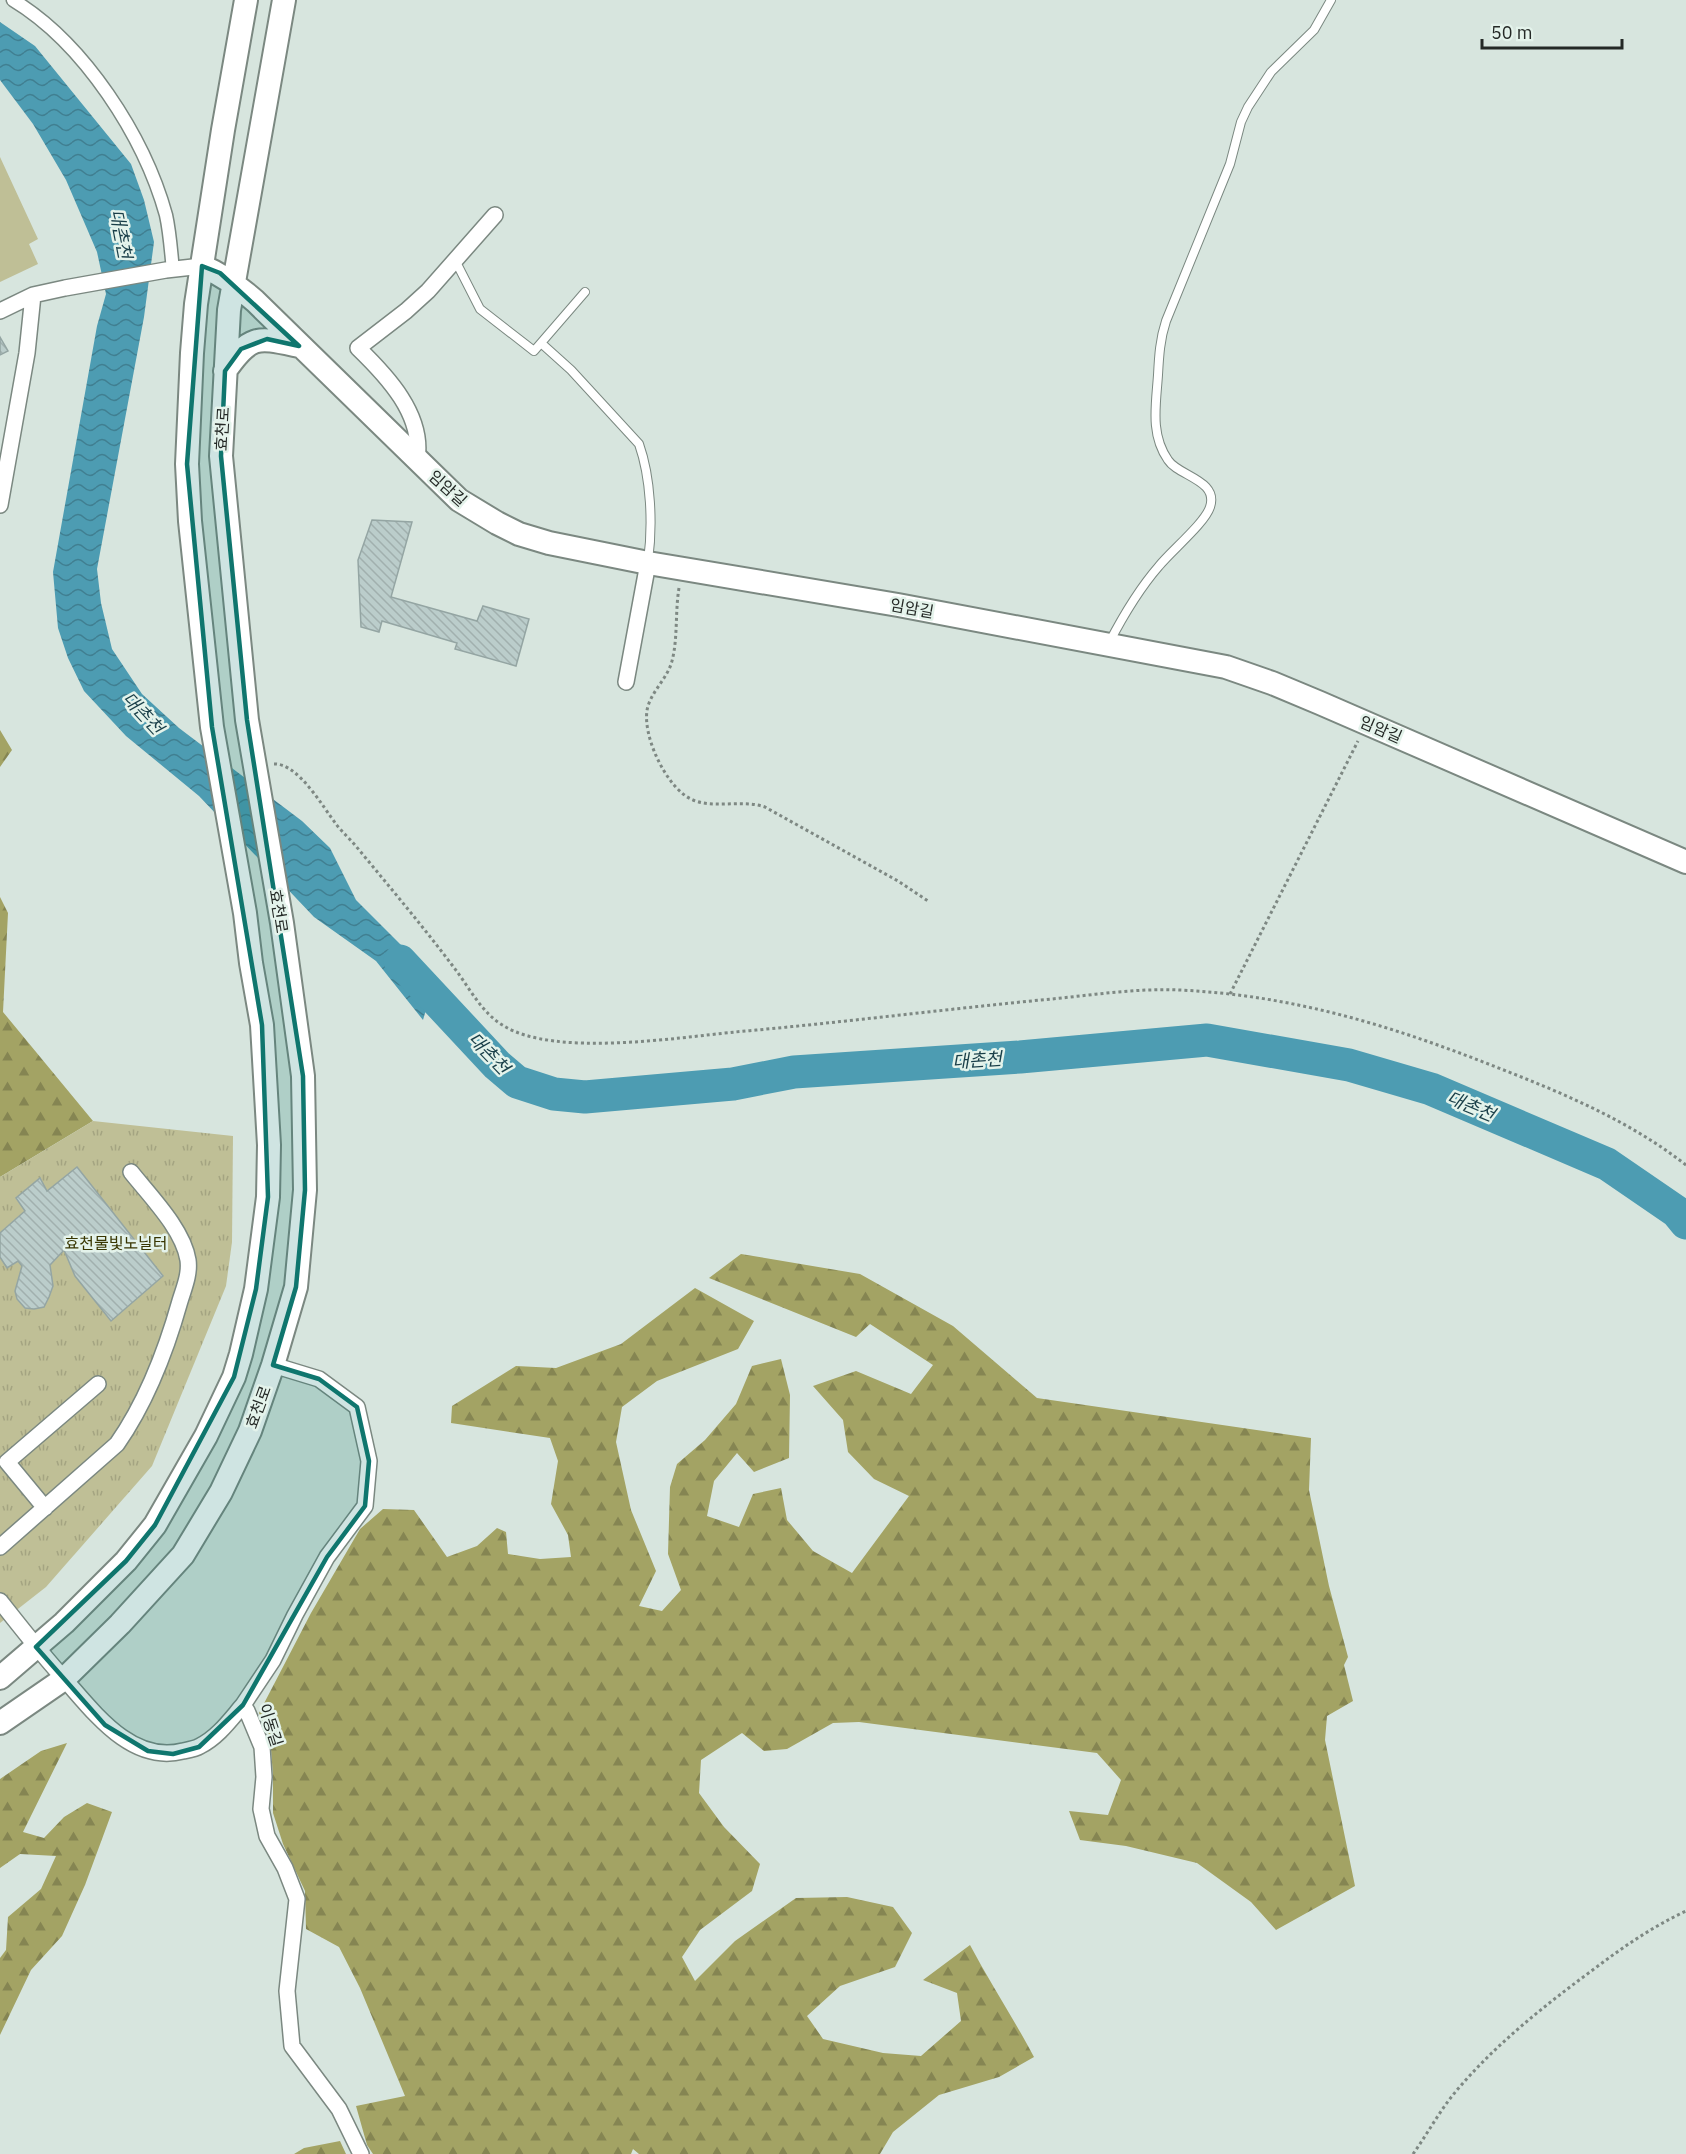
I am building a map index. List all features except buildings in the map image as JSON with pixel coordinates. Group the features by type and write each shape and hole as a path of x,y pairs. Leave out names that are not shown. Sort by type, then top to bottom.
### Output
{"main road":[{"name":"효천로","path":"0,1678 126,1561 155,1525 206,1436 234,1377 257,1279 268,1197 269,1145 262,1025 212,727 190,521 187,464 192,353 202,266 246,0"},
{"name":"효천로","path":"0,1724 64,1679 120,1624 183,1555 221,1492 250,1431 273,1365 296,1287 305,1190 303,1076 282,923 247,720 220,456 229,310 284,0"},
{"name":"임암길","path":"202,266 220,273 255,300 299,346 459,500 480,514 519,534 549,543 648,563 898,605 1226,667 1272,683 1367,723 1686,862"},
{"path":"225,371 241,349 248,344 267,339 299,346"}],"street":[{"path":"13,0 43,21 81,59 102,84 118,109 152,176 166,215 170,270"},
{"path":"417,459 419,448 409,411 395,388 358,348 428,291 495,215"},
{"path":"0,311 33,295 202,266"},
{"path":"0,506 27,353 33,295"},
{"path":"626,682 648,563"},
{"path":"0,1547 117,1444 128,1429 162,1356 188,1277 189,1262 179,1236 131,1172"},
{"name":"이동길","path":"273,1365 319,1379 357,1407 369,1461 364,1506 327,1557 273,1660 243,1705 248,1711 262,1747 264,1777 261,1809 267,1836 285,1868 297,1899 287,1991 291,2046 339,2109 361,2154"},
{"path":"45,1508 7,1462 98,1384"},
{"path":"0,1601 36,1647 105,1725 126,1740 148,1751 173,1754 199,1747 220,1731 243,1705"}],"lane":[{"path":"1108,644 1158,566 1201,521 1210,508 1211,498 1206,487 1195,478 1172,467 1161,450 1158,440 1155,411 1162,332 1230,164 1241,122 1248,107 1271,72 1314,30 1331,0"},
{"path":"455,260 480,309 534,351 585,292"},
{"path":"541,343 571,370 639,444 644,459 652,534 648,563"}],"path":[{"path":"682,568 672,661 650,700 646,718 653,747 674,786 686,796 700,802 755,804 765,807 898,881 928,901"},
{"path":"1230,994 1367,723"},
{"path":"255,766 279,764 289,768 297,775 312,790 338,827 452,965 488,1013 502,1026 527,1037 562,1042 613,1043 1144,990 1230,994 1341,1013 1447,1048 1572,1097 1603,1112 1661,1145 1686,1165"},
{"path":"1413,2154 1455,2092 1483,2060 1512,2033 1556,1996 1622,1947 1660,1923 1686,1911"}],"highlighted area":[{"path":"202,266 220,273 299,346 267,339 241,349 225,371 221,456 247,720 303,1076 305,1190 296,1287 273,1365 319,1379 357,1407 369,1461 365,1506 327,1557 243,1705 199,1747 173,1754 148,1751 105,1725 36,1647 126,1561 155,1525 234,1377 256,1289 268,1197 262,1025 212,727 187,464"}],"green space":[{"path":"0,157 38,239 29,244 38,264 0,282"},
{"path":"0,730 12,750 0,767"},
{"path":"0,897 8,913 3,1012 93,1121 0,1177"},
{"name":"효천물빛노닐터","path":"93,1121 233,1136 232,1242 226,1286 152,1466 46,1587 0,1623 0,1177"},
{"path":"741,1254 860,1274 953,1326 1037,1398 1311,1438 1309,1490 1329,1586 1348,1657 1344,1665 1353,1701 1327,1716 1325,1740 1355,1886 1276,1930 1251,1902 1197,1863 1126,1846 1080,1840 1069,1811 1108,1815 1121,1780 1097,1753 859,1722 833,1723 787,1749 764,1751 742,1733 701,1760 699,1793 724,1827 760,1864 752,1891 700,1930 682,1957 695,1981 735,1941 796,1898 847,1897 893,1907 912,1933 895,1967 840,1986 807,2016 823,2039 883,2053 921,2056 961,2021 957,1993 923,1980 970,1945 1034,2057 999,2077 939,2095 893,2132 880,2154 639,2154 633,2149 631,2154 373,2154 367,2145 356,2106 405,2096 360,1988 339,1947 306,1929 305,1891 283,1844 273,1813 270,1737 259,1713 311,1613 360,1529 383,1509 414,1510 447,1557 477,1546 497,1528 506,1532 508,1554 540,1559 571,1557 568,1535 551,1504 558,1461 550,1438 451,1423 452,1406 516,1366 556,1368 621,1344 695,1288 754,1321 738,1349 657,1381 622,1407 616,1442 631,1510 656,1571 639,1606 662,1611 681,1590 668,1554 670,1487 677,1464 705,1440 736,1404 752,1366 781,1359 790,1395 789,1458 754,1472 737,1453 714,1481 707,1516 739,1527 753,1494 781,1488 787,1520 813,1551 852,1573 909,1496 874,1479 848,1452 843,1420 813,1386 856,1371 911,1394 933,1365 870,1324 856,1337 709,1278"},
{"path":"67,1743 23,1832 44,1838 64,1817 87,1803 112,1812 85,1885 62,1936 31,1970 0,2035 0,1958 6,1950 8,1917 41,1889 56,1856 20,1854 0,1868 0,1779 41,1751"},
{"path":"340,2141 346,2154 294,2154 304,2148"}],"water":[{"path":"0,22 35,46 131,164 144,200 154,242 144,317 97,569 101,603 112,649 142,694 179,728 302,821 330,848 356,900 415,959 436,976 423,1020 376,961 314,917 199,796 126,736 84,691 68,658 58,628 53,572 97,326 106,294 97,252 66,180 33,124 0,80"}],"waterway":[{"name":"대촌천","path":"400,961 497,1065 517,1082 554,1094 585,1097 733,1084 794,1072 1020,1057 1207,1040 1349,1065 1431,1089 1607,1164 1677,1212 1686,1223"}]}
